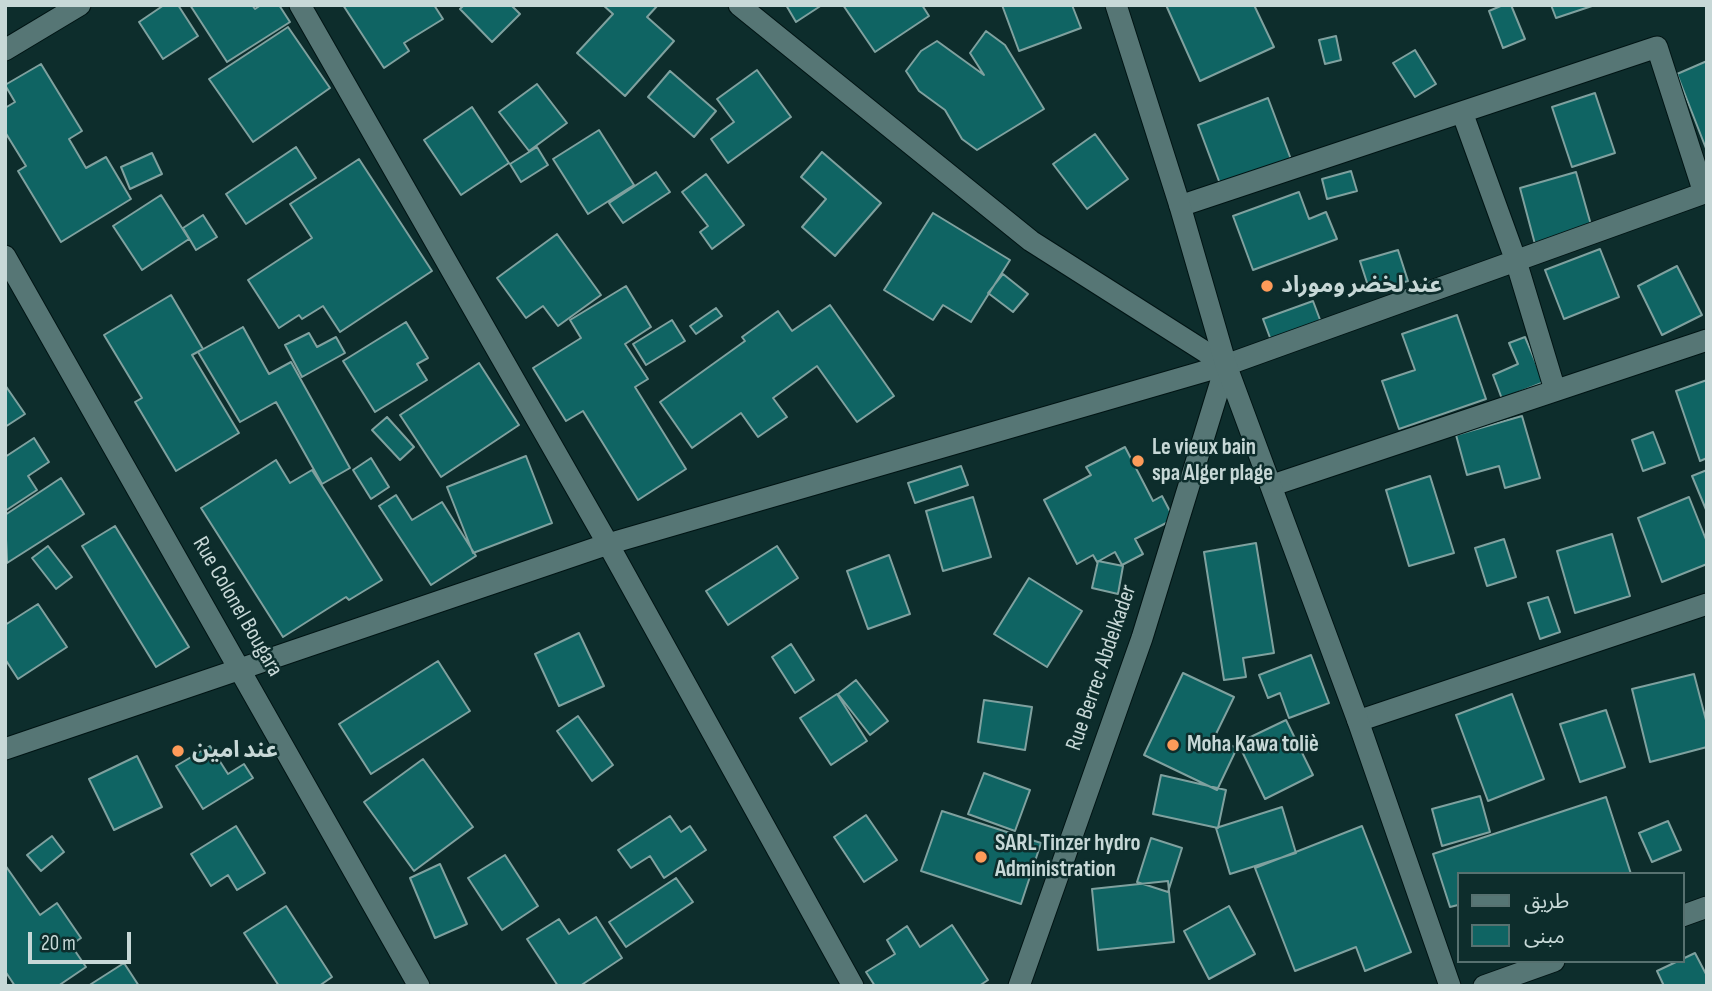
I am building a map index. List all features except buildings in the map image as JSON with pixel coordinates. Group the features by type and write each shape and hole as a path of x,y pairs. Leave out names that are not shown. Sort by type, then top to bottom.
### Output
{"street":[{"path":"5,50 80,5"},
{"path":"300,5 608,544 853,986"},
{"path":"739,5 1031,241 1226,365"},
{"path":"1116,5 1181,206 1226,365 1358,721 1450,986"},
{"path":"5,749 608,544 1226,365 1705,193 1657,47 1181,206"},
{"path":"1462,112 1516,261 1555,390"},
{"name":"Rue Colonel Bougara","path":"5,256 242,668 419,986"},
{"path":"1272,485 1707,340"},
{"name":"Rue Berrec Abdelkader","path":"1019,986 1142,638 1226,365"},
{"path":"1358,721 1707,604"},
{"path":"1684,915 1707,907"},
{"path":"1484,986 1548,963"}],"place":[{"name":"عند لخضر وموراد","path":"1267,286"},
{"name":"Le vieux bain spa Alger plage","path":"1138,461"},
{"name":"Moha Kawa toliè","path":"1173,745"},
{"name":"عند امين","path":"178,751"},
{"name":"SARL Tinzer hydro Administration","path":"981,857"}]}
